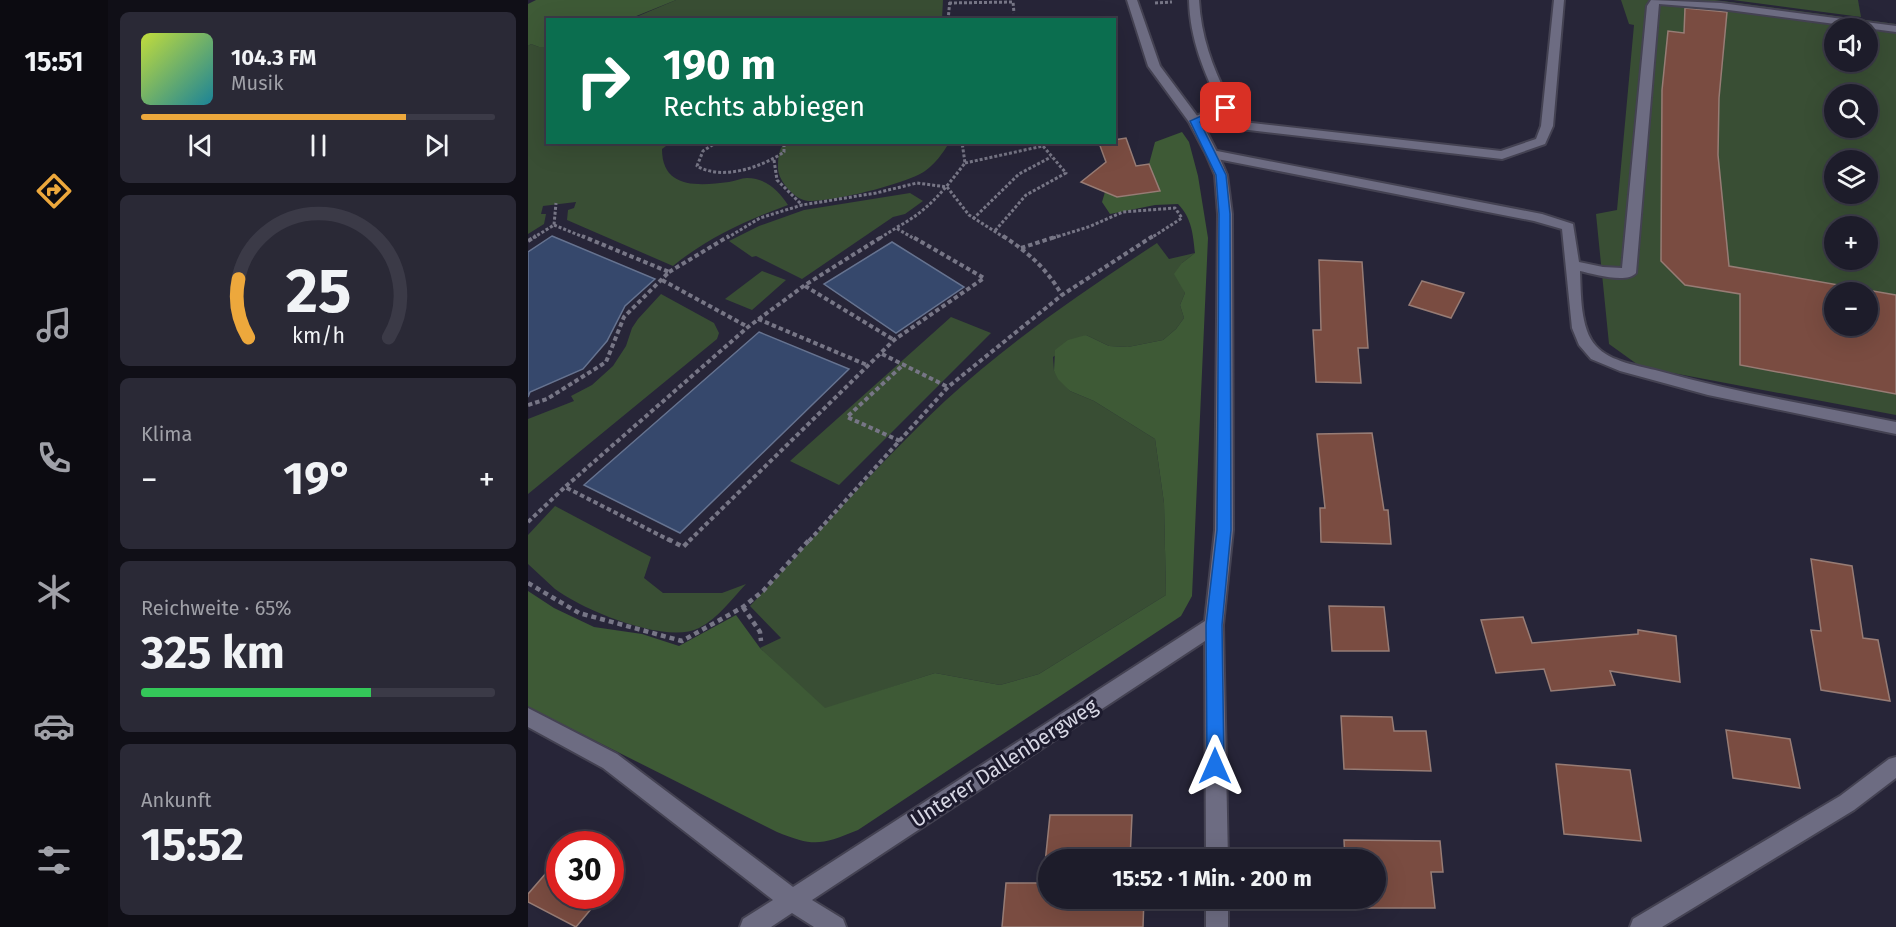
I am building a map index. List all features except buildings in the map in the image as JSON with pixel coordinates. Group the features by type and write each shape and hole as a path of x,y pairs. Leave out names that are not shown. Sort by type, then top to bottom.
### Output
{"street":[{"path":"1132,0 1154,66 1195,121 1212,154 1221,175 1225,214 1224,530 1214,625 1216,849"},
{"path":"1194,0 1201,53 1234,122 1478,154 1502,155 1541,141 1547,126 1559,0"},
{"path":"1572,265 1603,272 1629,273 1652,6 1656,1 1722,6 1896,29"},
{"path":"1195,121 1226,108"},
{"path":"1212,154 1537,217 1568,227 1578,323 1591,351 1620,365 1688,385 1896,428"},
{"name":"Unterer Dallenbergweg","path":"752,927 1214,625"},
{"path":"528,717 610,761 793,902 835,927"},
{"path":"1641,927 1847,803 1896,766"},
{"path":"1217,909 1217,927"}],"path":[{"path":"948,18 949,2 1013,2 1014,12"},
{"path":"714,144 702,152 697,166 702,169 738,172 774,160 784,152 784,144"},
{"path":"962,144 965,163"},
{"path":"528,522 758,319 805,285 928,209 965,163 1043,146 1066,173 1026,195 994,232"},
{"path":"973,219 1019,174 1051,157"},
{"path":"774,160 777,180 802,205"},
{"path":"528,405 547,399 606,362 624,317 669,272 760,218 802,205 876,193 917,183 947,187 973,219 1020,248 1049,273 1062,295"},
{"path":"554,225 556,203"},
{"path":"528,583 579,613 682,641 742,607 764,591 948,387 1062,295 1182,218 1175,208 1123,212 1091,226 1020,248"},
{"path":"554,225 669,272"},
{"path":"528,241 554,225"},
{"path":"565,487 683,547 894,340 984,278 897,228"},
{"path":"662,280 748,327"},
{"path":"805,285 894,340"},
{"path":"758,319 867,365"},
{"path":"882,353 948,387"},
{"path":"900,441 847,417 904,364"},
{"path":"742,607 760,632 761,641"}],"green space":[{"path":"536,0 676,0 631,18 546,18 546,47 531,44 528,46 528,4"},
{"path":"676,0 943,0 942,18 634,18"},
{"path":"1621,0 1715,0 1851,18 1824,18 1824,72 1878,72 1878,22 1896,24 1896,415 1641,367 1609,344 1596,214 1617,210 1634,25 1629,24"},
{"path":"1733,0 1858,0 1861,17"},
{"path":"531,44 546,47 546,144 669,144 662,149 664,162 668,172 675,178 694,184 729,182 745,178 760,180 771,186 788,205 728,231 673,266 567,220 568,210 574,208 576,202 543,206 541,214 546,214 544,224 528,234 528,46"},
{"path":"1182,132 1189,142 1198,176 1208,238 1192,596 1181,616 858,830 826,841 809,842 777,832 528,707 528,591 554,608 594,627 642,634 679,646 736,615 760,648 825,708 935,673 1000,685 1039,674 1166,595 1164,503 1155,439 1094,401 1070,391 1058,379 1054,371 1055,350 1068,340 1086,335 1109,346 1128,347 1163,340 1176,329 1184,318 1180,305 1185,293 1174,274 1182,263 1195,253 1191,227 1183,209 1178,204 1155,205 1110,214 1102,202 1105,192 1117,197 1160,191 1149,164 1155,142"},
{"path":"784,144 948,144 932,165 916,176 868,191 819,201 803,200 785,185 778,169 781,148"},
{"path":"910,193 923,201 905,214 893,217 802,279 756,256 752,257 729,241 759,226 804,210"},
{"path":"1157,243 1169,259 1195,253 1182,263 1181,283 1185,293 1180,305 1184,318 1176,329 1163,340 1128,347 1109,346 1086,335 1053,357 1054,371 1070,391 1094,401 1155,439 1164,503 1166,595 1039,674 1000,685 935,673 825,709 760,648 781,638 750,606 870,476 945,401 1021,337"},
{"path":"762,271 786,280 752,310 725,299"},
{"path":"661,294 714,323 719,333 717,339 528,494 528,419 574,401 571,396 592,385 613,366 626,346 632,328 638,319"},
{"path":"951,317 991,333 839,485 790,461"},
{"path":"555,506 651,557 644,578 663,593 722,593 746,584 712,619 699,628 684,632 646,629 604,615 555,589 528,564 528,535"}],"water":[{"path":"552,236 655,279 625,306 607,341 583,369 530,392 528,397 528,252"},
{"path":"892,242 964,287 896,333 824,284"},
{"path":"759,332 849,369 680,533 584,485"}],"route":[{"path":"1215,766 1214,625 1224,530 1225,214 1221,175 1195,121 1226,108"}]}
